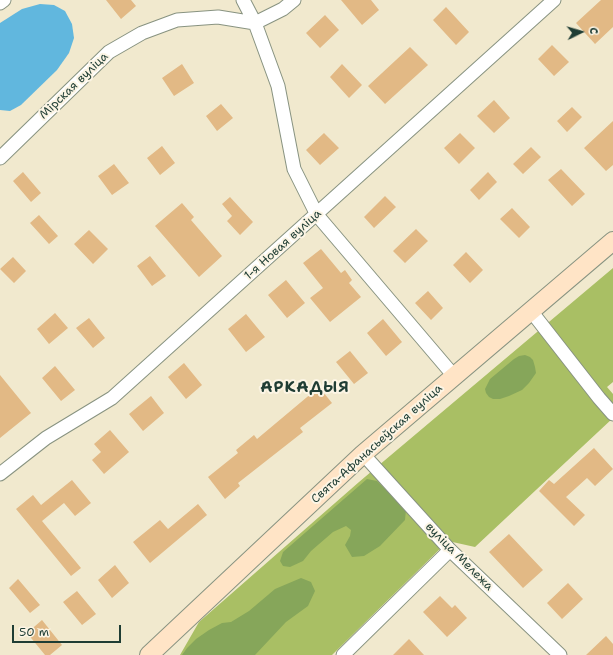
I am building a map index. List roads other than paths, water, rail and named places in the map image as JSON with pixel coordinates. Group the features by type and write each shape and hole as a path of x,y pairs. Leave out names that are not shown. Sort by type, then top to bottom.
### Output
{"street":[{"path":"0,3 4,0"},
{"path":"243,0 255,23 278,86 294,169 317,214 454,376"},
{"path":"255,23 283,9 294,0"},
{"name":"1-я Новая вуліца","path":"0,474 46,438 112,398 554,0"},
{"name":"Мірская вуліца","path":"0,158 109,52 142,33 177,20 218,17 255,23"},
{"name":"Свята-Афанасьеўская вуліца","path":"149,655 363,454 613,241"},
{"path":"531,310 613,414"},
{"name":"вуліца Мележа","path":"363,454 450,550 560,655"},
{"path":"343,655 450,550"}],"water":[{"path":"40,4 54,5 65,11 72,24 74,38 69,53 57,70 21,105 10,111 0,110 0,23 22,9"}],"district":[{"name":"АРКАДЫЯ","path":"305,388"}]}
